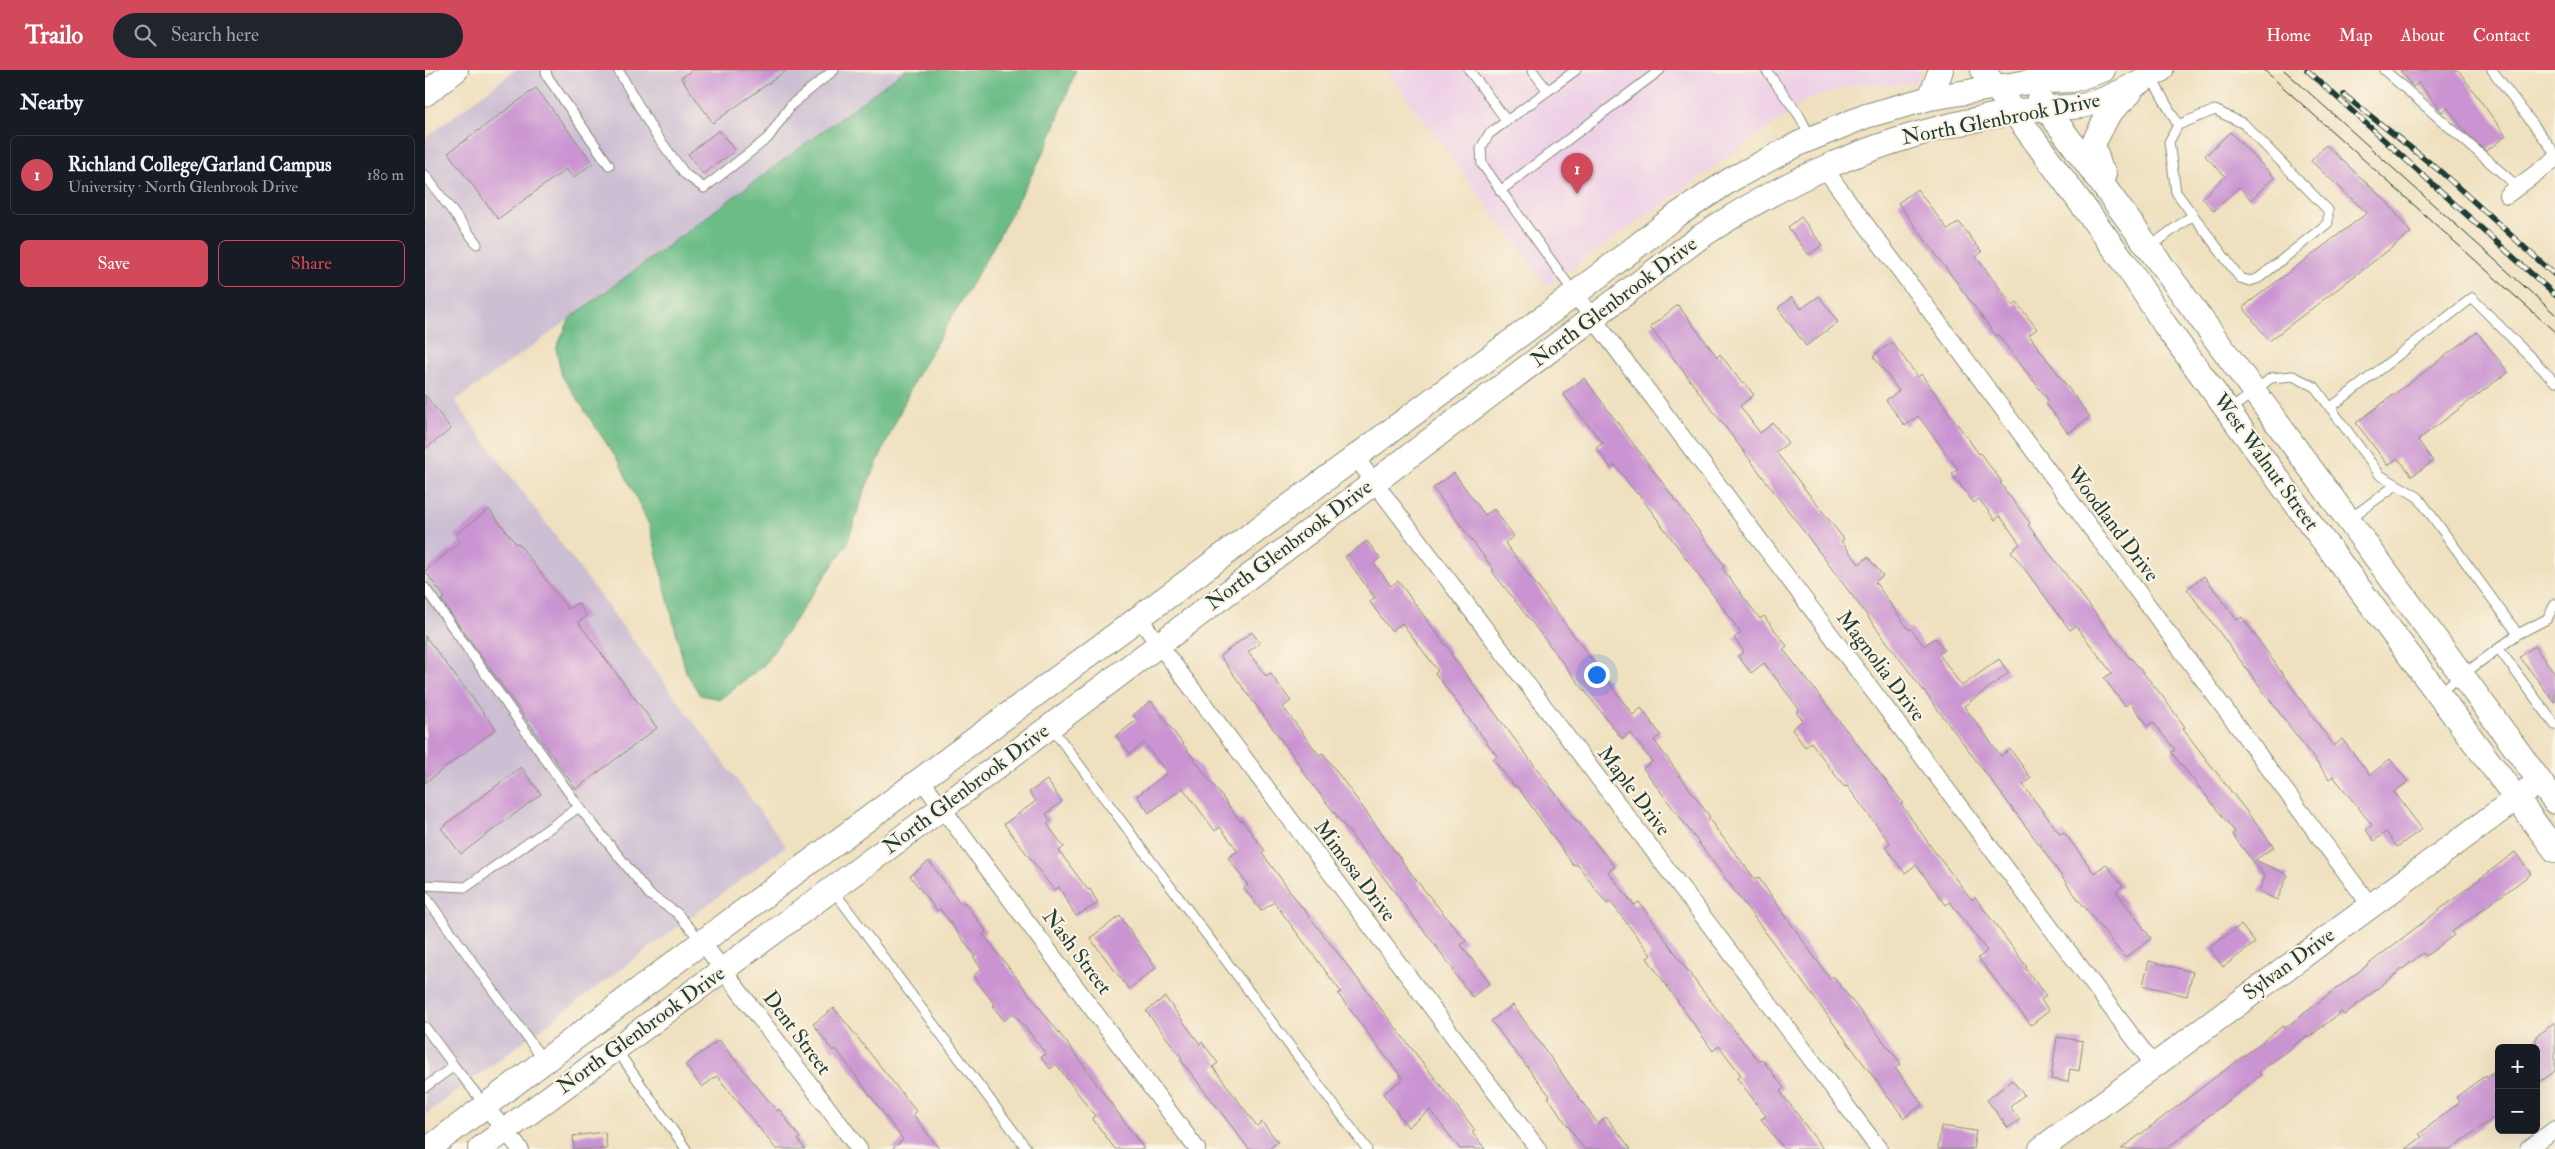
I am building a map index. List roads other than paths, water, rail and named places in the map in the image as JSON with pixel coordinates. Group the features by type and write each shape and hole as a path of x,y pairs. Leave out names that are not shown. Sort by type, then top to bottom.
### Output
{"main road":[{"path":"425,94 456,70"},
{"path":"1930,98 1941,70"},
{"name":"North Glenbrook Drive","path":"428,1149 702,942 1356,458 1677,215 1724,184 1751,168 1811,139 1866,116 1930,98 1989,78 2023,76 2072,80 2103,70"},
{"path":"2148,248 2146,236 2099,168 2093,144 2109,113 2123,97 2155,73"},
{"name":"North Glenbrook Drive","path":"480,1149 831,888 942,808 1700,237 1745,208 1823,168 1891,141 1969,121 2046,108 2092,103 2116,96 2155,73"},
{"name":"West Walnut Street","path":"2023,76 2555,802"},
{"name":"West Walnut Street","path":"1989,78 2125,263 2155,310 2228,411 2555,850"},
{"name":"Sylvan Drive","path":"2041,1149 2369,904 2539,782"}],"street":[{"path":"2513,191 2555,159"},
{"name":"Woodland Drive","path":"1823,168 2369,904"},
{"name":"Magnolia Drive","path":"1575,294 2153,1064"},
{"name":"Maple Drive","path":"1356,458 1879,1149"},
{"name":"Mimosa Drive","path":"1139,618 1538,1149"},
{"name":"Nash Street","path":"922,781 1197,1149"},
{"name":"Dent Street","path":"702,942 859,1149"},
{"path":"485,1106 520,1149"},
{"path":"2528,1149 2555,1129"}],"lane":[{"path":"546,70 547,76 609,165"},
{"path":"618,70 654,132 685,174 704,188 768,138 791,105 833,70"},
{"path":"1469,70 1507,121"},
{"path":"1532,70 1548,91"},
{"path":"1575,294 1500,191 1482,164 1480,156 1484,140 1576,70"},
{"path":"1500,191 1660,70"},
{"path":"1767,70 1799,115 1811,139"},
{"path":"2384,70 2513,191"},
{"path":"2492,70 2555,153"},
{"path":"2155,73 2178,125"},
{"path":"2215,110 2244,124 2328,210 2328,223 2259,278 2250,281 2240,278 2193,215 2176,192 2169,142 2178,125 2215,110"},
{"path":"425,175 477,244"},
{"path":"2148,248 2193,215"},
{"path":"2330,408 2472,298 2555,382"},
{"path":"2228,411 2271,378 2293,376 2315,387 2380,475 2418,497 2517,634"},
{"path":"2348,520 2396,484"},
{"path":"425,588 579,807 650,895 677,913 702,942"},
{"path":"2437,693 2517,634 2547,619 2555,604"},
{"path":"2499,648 2555,725"},
{"path":"1050,726 1367,1149"},
{"path":"425,884 466,887 579,807"},
{"path":"831,888 1027,1149"},
{"path":"425,896 544,1061"},
{"path":"425,1026 485,1106"},
{"path":"616,1048 686,1149"},
{"path":"425,1088 454,1066"}],"tram line":[{"path":"2264,70 2555,332"},
{"path":"2284,70 2555,314"}],"railway":[{"path":"2307,70 2555,295"},
{"path":"2344,95 2440,171 2555,275"}],"place":[{"name":"Richland College/Garland Campus","path":"1577,194"}]}
